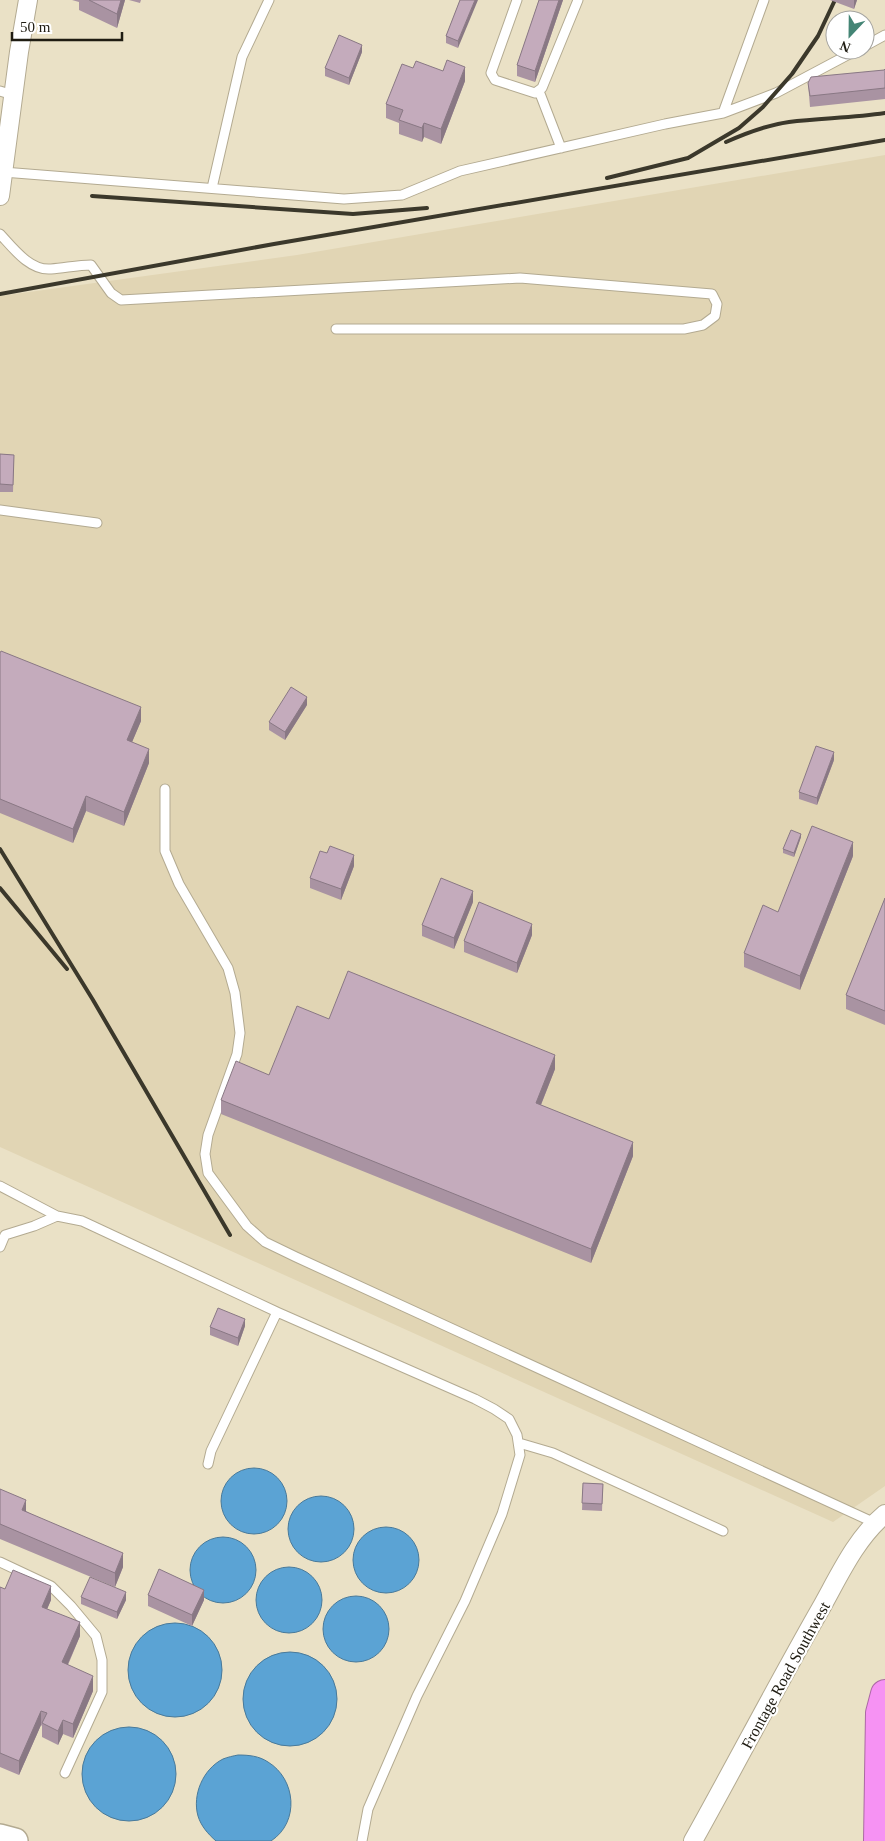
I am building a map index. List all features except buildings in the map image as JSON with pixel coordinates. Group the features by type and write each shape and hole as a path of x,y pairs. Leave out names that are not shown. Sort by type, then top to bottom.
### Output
{"highway":[{"path":"878,1841 880,1713 885,1694"}],"main road":[{"path":"0,1837 15,1841"}],"street":[{"path":"0,196 7,93 19,52 28,0"},
{"name":"Frontage Road Southwest","path":"693,1841 852,1554 880,1519"}],"lane":[{"path":"212,188 242,57 268,0"},
{"path":"517,0 491,73 495,80 535,93 542,88 578,0"},
{"path":"723,113 764,0"},
{"path":"3,172 344,199 402,195 460,171 665,124 723,113 776,93 838,60"},
{"path":"539,91 561,148"},
{"path":"0,234 24,258 38,267 49,270 91,265 111,293 121,300 520,278 712,294 717,304 715,316 703,325 684,329 336,330"},
{"path":"0,510 97,523"},
{"path":"165,789 166,851 179,884 228,968 235,993 240,1033 237,1054 208,1135 205,1154 208,1173 247,1226 265,1242 296,1257 880,1519"},
{"path":"0,1186 58,1216 82,1221 277,1312 494,1409 509,1419 518,1435 520,1455 502,1514 465,1601 418,1696 368,1809 362,1841"},
{"path":"0,1247 5,1235 58,1216"},
{"path":"208,1464 211,1451 277,1312"},
{"path":"519,1443 554,1453 723,1531"},
{"path":"0,1562 51,1586 96,1636 102,1660 102,1692 65,1773"}],"shaded area":[{"path":"885,155 885,1486 833,1522 0,1147 0,296 297,255"}],"water":[{"path":"247,1468 261,1468 273,1473 282,1482 287,1494 285,1514 278,1525 261,1534 247,1534 235,1529 226,1520 221,1508 221,1494 226,1482 235,1473"},
{"path":"314,1496 328,1496 340,1501 349,1510 354,1522 352,1542 345,1553 328,1562 314,1562 302,1557 293,1548 288,1536 288,1522 293,1510 302,1501"},
{"path":"379,1527 393,1527 405,1532 414,1541 419,1553 417,1573 410,1584 393,1593 379,1593 367,1588 358,1579 353,1567 353,1553 358,1541 367,1532"},
{"path":"216,1537 230,1537 242,1542 251,1551 256,1563 254,1583 247,1594 230,1603 216,1603 204,1598 195,1589 190,1577 190,1563 195,1551 204,1542"},
{"path":"282,1567 296,1567 308,1572 317,1581 322,1593 320,1613 313,1624 296,1633 282,1633 270,1628 261,1619 256,1607 256,1593 261,1581 270,1572"},
{"path":"349,1596 363,1596 375,1601 384,1610 389,1622 387,1642 380,1653 363,1662 349,1662 337,1657 328,1648 323,1636 323,1622 328,1610 337,1601"},
{"path":"166,1623 184,1623 209,1636 219,1652 222,1670 219,1688 209,1704 184,1717 166,1717 141,1704 128,1679 128,1661 141,1636"},
{"path":"281,1652 299,1652 324,1665 334,1681 337,1699 334,1717 324,1733 299,1746 281,1746 256,1733 243,1708 243,1690 256,1665"},
{"path":"120,1727 138,1727 163,1740 173,1756 176,1774 173,1792 163,1808 138,1821 120,1821 95,1808 82,1783 82,1765 95,1740"},
{"path":"238,1755 254,1756 268,1762 277,1769 289,1789 291,1801 287,1823 271,1841 216,1841 205,1830 199,1820 197,1808 198,1791 205,1776 216,1763"}],"railway":[{"path":"607,178 688,158 739,128 763,107 792,74 818,36 835,0"},
{"path":"726,142 781,123 885,113"},
{"path":"0,294 274,244 885,140"},
{"path":"92,196 353,214 427,208"},
{"path":"0,849 93,1000 230,1235"},
{"path":"0,888 67,969"}]}
